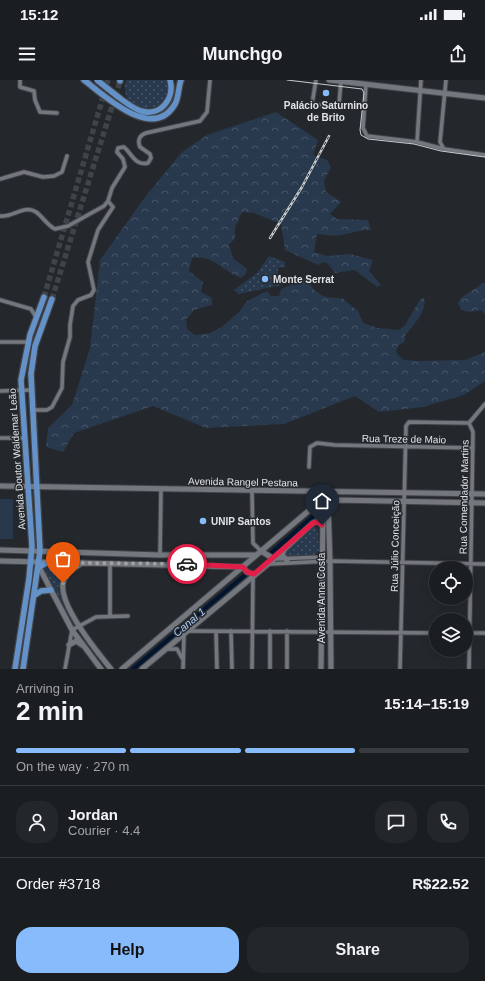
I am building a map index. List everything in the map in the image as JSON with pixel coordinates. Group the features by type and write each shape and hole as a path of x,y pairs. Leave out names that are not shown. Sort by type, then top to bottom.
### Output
{"main road":[{"path":"84,80 138,117 147,119 157,118 165,114 175,104 181,80"},
{"path":"97,80 117,96 140,111 153,112 164,106 169,99 172,91 170,80"},
{"path":"329,80 485,98"},
{"name":"Avenida Doutor Waldemar Leão","path":"36,563 32,549 21,391 22,369 28,342 44,297"},
{"name":"Avenida Doutor Waldemar Leão","path":"36,563 40,551 32,410 32,360 35,346 52,299"},
{"name":"Avenida Rangel Pestana","path":"0,486 252,492 341,491 485,494"},
{"path":"122,669 319,502 341,491"},
{"path":"312,492 325,498 329,503"},
{"path":"319,502 404,501 485,503"},
{"name":"Avenida Anna Costa","path":"329,503 331,669"},
{"name":"Avenida Anna Costa","path":"322,669 323,512 329,503"},
{"path":"142,669 285,549 313,523 320,522 323,526"},
{"path":"0,550 32,549 110,563 243,567 247,572 254,575"},
{"path":"285,549 282,555 287,560"},
{"path":"261,551 267,554 270,561"},
{"path":"0,561 36,563 83,558 160,555 256,555"},
{"path":"83,558 65,577 63,590 65,600 93,648 111,669"},
{"path":"36,563 72,630 101,669"},
{"path":"23,669 35,595 36,563"},
{"path":"15,669 36,563"},
{"path":"35,595 41,591 50,590"},
{"path":"69,645 76,642 83,646"}],"street":[{"path":"20,80 20,87 34,91 35,100 40,112 57,114"},
{"path":"0,216 12,216 23,210 30,210 36,212 52,227 60,228 68,226 104,206 108,201 112,188 125,167 123,159 117,152 118,147 124,147 134,160 147,164 150,159 150,154 140,147 138,141 141,136 146,133 198,122 207,112 210,80"},
{"path":"316,80 312,104 335,107 339,104 338,81"},
{"path":"417,142 421,80"},
{"path":"444,149 440,142 446,80"},
{"path":"366,85 363,128 365,134 370,137 417,142 444,149 485,155"},
{"path":"435,147 440,142"},
{"path":"0,179 24,172 43,177 54,176 62,172 67,156"},
{"path":"32,410 47,410 52,407 62,388 63,362 70,337 73,306 78,300 91,295 94,290 88,262 98,230 113,207 108,201"},
{"path":"0,300 31,309 36,317"},
{"path":"0,342 28,342"},
{"path":"0,391 32,390"},
{"path":"469,423 485,404"},
{"name":"Rua Júlio Conceição","path":"400,669 406,424 469,423"},
{"name":"Rua Comendador Martins","path":"469,423 473,430 471,561"},
{"path":"0,438 24,438"},
{"name":"Rua Treze de Maio","path":"310,467 310,446 317,442 335,445 473,448"},
{"path":"160,555 161,489"},
{"path":"252,492 252,539 254,547 261,551"},
{"path":"270,561 323,559 330,561 429,563"},
{"path":"270,561 323,559"},
{"path":"110,563 110,616"},
{"path":"473,564 485,564"},
{"path":"252,669 254,575"},
{"path":"65,669 72,630 94,617 128,616"},
{"path":"183,669 186,633 216,631 429,633"},
{"path":"216,631 217,669"},
{"path":"231,631 232,669"},
{"path":"270,631 270,669"},
{"path":"287,631 287,669"},
{"path":"473,633 485,633"},
{"path":"166,649 177,649 183,663"},
{"name":"Rua Comendador Martins","path":"469,657 469,669"}],"green space":[{"path":"126,80 167,80 167,93 162,102 154,107 145,108 136,106 129,100 125,91"},
{"path":"276,112 318,140 313,155 327,160 331,167 324,181 326,192 341,202 330,214 337,219 368,220 371,230 332,236 317,234 314,252 327,256 350,254 373,260 369,271 381,285 377,287 355,270 335,273 327,263 323,262 318,265 285,250 281,224 254,213 242,212 235,227 235,239 229,244 233,258 247,269 246,274 241,278 212,261 199,257 192,258 189,271 203,282 201,292 212,298 212,305 194,310 186,320 187,329 195,335 210,333 223,326 239,312 247,301 267,291 271,296 279,296 281,289 308,278 313,288 321,295 331,298 342,298 358,311 363,323 378,328 399,330 405,325 421,298 424,298 425,303 422,313 405,336 405,341 398,346 396,351 398,355 404,360 416,361 465,360 485,352 485,381 464,395 423,407 379,412 355,396 284,424 206,428 153,406 74,433 63,452 46,447 48,428 72,405 90,348 100,260 145,197 182,152 207,135"},
{"path":"269,256 285,262 285,267 278,268 278,280 285,281 282,285 239,294 234,290 257,273"},
{"path":"485,283 485,314 481,310 469,312 461,310 458,303 461,298"},
{"path":"0,499 13,499 13,539 0,539"},
{"path":"313,525 318,530 319,551 313,556 285,556 284,553"},
{"path":"43,566 65,566 58,588 76,625 72,626 42,569"}],"waterway":[{"name":"Canal 1","path":"271,553 317,513"},
{"name":"Canal 1","path":"133,669 245,575"}],"tunnel":[{"path":"44,297 108,80"},
{"path":"52,299 120,81"}],"tram line":[{"path":"287,80 362,89 364,93 360,130 361,135 368,139 414,144 441,151 485,157"}],"railway":[{"path":"270,238 302,187 329,136"}],"way so far":[{"path":"63,583 65,577 72,569 82,563 187,564"}],"place":[{"name":"Palácio Saturnino de Brito","path":"326,93"},
{"name":"Monte Serrat","path":"265,279"},
{"name":"UNIP Santos","path":"203,521"}],"route":[{"path":"187,564 243,567 249,574 254,574 268,564 315,521 321,523 322,525"}]}
